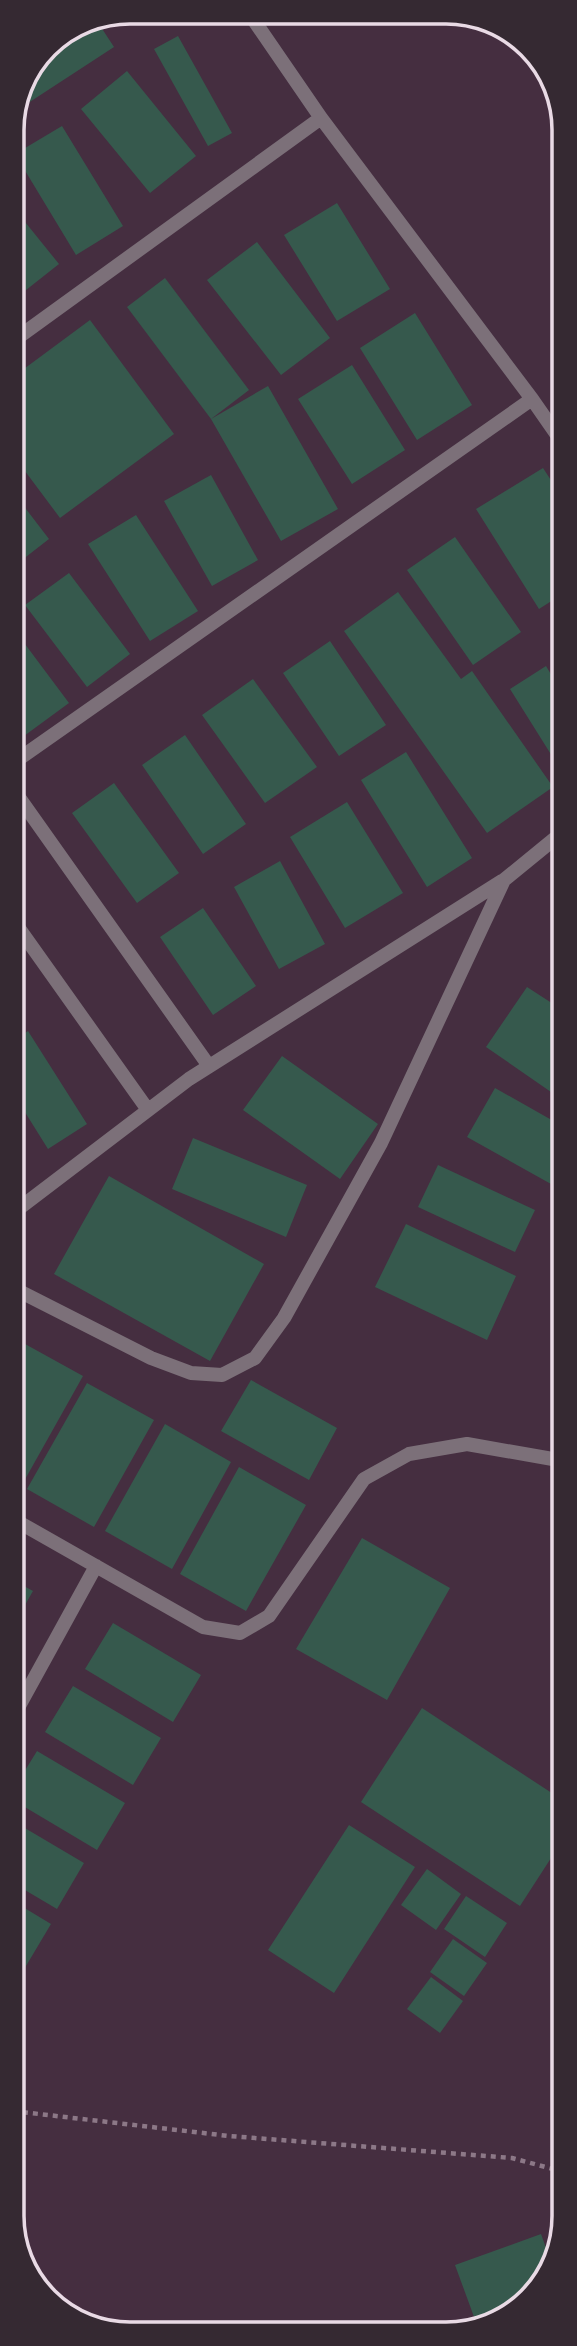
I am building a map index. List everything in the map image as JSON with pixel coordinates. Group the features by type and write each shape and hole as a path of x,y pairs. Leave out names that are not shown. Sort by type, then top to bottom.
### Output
{"lane":[{"path":"257,25 321,118 552,428"},
{"path":"25,332 321,118"},
{"path":"25,755 532,399"},
{"path":"25,806 209,1066"},
{"path":"25,1204 209,1066 503,880 552,841"},
{"path":"25,1294 151,1358 191,1373 222,1376 256,1358 284,1318 381,1143 503,880"},
{"path":"25,936 148,1110"},
{"path":"25,1525 204,1627 240,1633 269,1616 364,1479 410,1454 467,1444 552,1459"},
{"path":"25,1695 96,1566"}],"path":[{"path":"25,2112 229,2136 512,2158 552,2169"}],"building":[{"path":"102,29 114,47 28,103 35,83 46,66 60,51 77,39"},
{"path":"178,36 232,133 208,146 154,49"},
{"path":"127,71 196,156 150,193 81,109"},
{"path":"62,126 123,226 76,255 25,171 25,148"},
{"path":"337,203 390,289 337,321 284,235"},
{"path":"25,222 59,264 25,291"},
{"path":"257,242 330,338 281,375 207,280"},
{"path":"165,278 249,390 211,419 127,307"},
{"path":"415,313 472,405 417,440 360,348"},
{"path":"90,320 174,434 60,518 25,471 25,368"},
{"path":"352,365 405,450 352,484 298,399"},
{"path":"268,386 338,509 281,541 211,419"},
{"path":"543,468 552,482 552,601 539,609 476,509"},
{"path":"211,475 258,560 212,586 164,501"},
{"path":"25,508 49,539 25,558"},
{"path":"136,515 198,611 150,641 88,544"},
{"path":"455,537 521,632 473,665 407,570"},
{"path":"69,573 130,654 87,687 25,605"},
{"path":"398,592 461,679 472,671 552,788 487,833 344,631"},
{"path":"330,641 386,725 339,756 283,673"},
{"path":"25,644 69,703 25,735"},
{"path":"546,666 552,676 552,756 510,689"},
{"path":"253,679 317,767 265,803 202,715"},
{"path":"185,735 246,824 203,854 142,765"},
{"path":"406,752 472,858 427,887 361,780"},
{"path":"114,783 179,873 137,903 72,813"},
{"path":"347,802 403,893 345,928 290,837"},
{"path":"280,861 325,944 279,969 234,887"},
{"path":"203,908 256,986 213,1015 160,937"},
{"path":"527,987 552,1003 552,1093 486,1047"},
{"path":"28,1031 87,1124 48,1149 25,1112 25,1033"},
{"path":"282,1056 378,1124 340,1179 243,1110"},
{"path":"495,1088 552,1120 552,1182 551,1184 467,1137"},
{"path":"193,1138 307,1185 286,1237 172,1189"},
{"path":"438,1165 535,1210 515,1252 418,1207"},
{"path":"109,1176 264,1264 210,1361 54,1274"},
{"path":"406,1224 516,1276 487,1340 375,1287"},
{"path":"25,1344 83,1376 25,1479"},
{"path":"251,1380 337,1428 309,1480 221,1431"},
{"path":"87,1383 154,1420 94,1527 27,1489"},
{"path":"165,1424 231,1462 172,1569 105,1531"},
{"path":"239,1467 306,1505 246,1611 180,1574"},
{"path":"362,1538 450,1588 387,1700 296,1649"},
{"path":"25,1587 33,1591 25,1605"},
{"path":"113,1623 201,1675 173,1722 85,1669"},
{"path":"73,1686 161,1738 133,1785 45,1732"},
{"path":"422,1708 552,1793 552,1857 520,1906 361,1802"},
{"path":"37,1751 125,1803 97,1850 25,1807 25,1770"},
{"path":"349,1825 415,1867 334,1993 268,1950"},
{"path":"25,1828 84,1863 57,1909 25,1890"},
{"path":"427,1869 461,1894 436,1930 401,1905"},
{"path":"466,1896 507,1923 485,1957 444,1929"},
{"path":"25,1908 51,1924 25,1968"},
{"path":"453,1939 487,1963 464,1996 430,1972"},
{"path":"431,1977 463,2001 440,2033 407,2009"},
{"path":"541,2234 546,2249 535,2275 522,2291 494,2311 474,2318 455,2265"}]}
